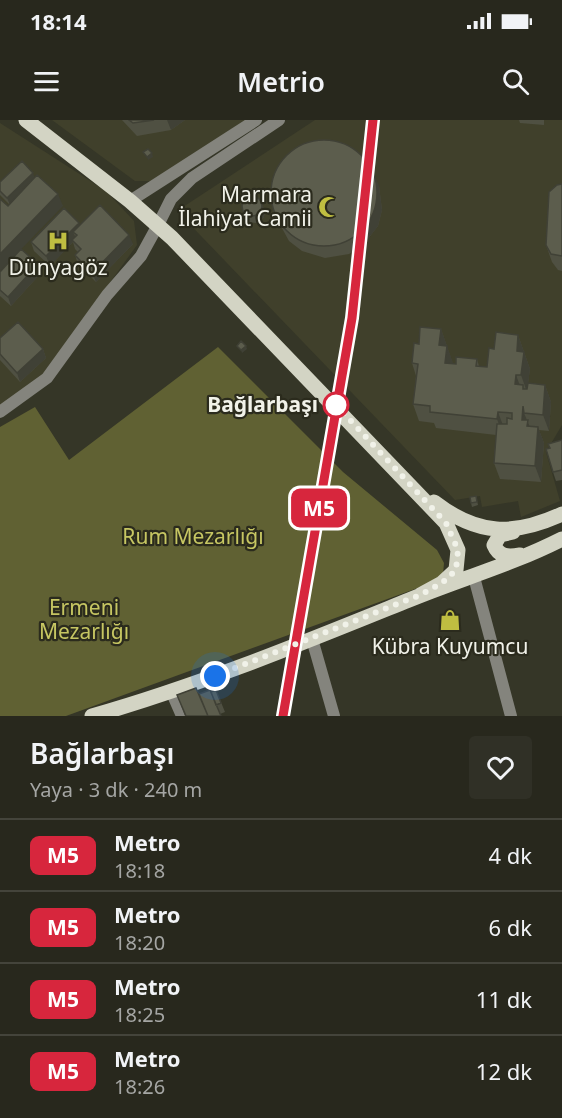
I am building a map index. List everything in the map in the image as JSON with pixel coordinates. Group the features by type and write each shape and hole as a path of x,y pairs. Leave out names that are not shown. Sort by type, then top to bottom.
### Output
{"main road":[{"path":"26,120 158,225 411,484 446,523 459,556 456,570 420,595"},
{"path":"411,484 443,509 472,525 499,530 521,530"},
{"path":"558,545 510,557 496,552 494,545 500,536 562,514"},
{"path":"92,716 172,693 420,595 474,577 529,552"}],"street":[{"path":"130,201 256,120"},
{"path":"0,412 47,378 107,295 141,256 171,199 192,178 279,120"},
{"path":"474,577 511,716"},
{"path":"312,639 334,716"},
{"path":"172,693 182,716"}],"shaded area":[{"path":"52,120 246,120 151,181 135,181"},
{"path":"315,120 562,120 562,425 546,452 560,501 521,517 518,501 482,507 480,496 455,500 177,211"},
{"path":"0,123 106,191 134,221 137,245 43,375 0,408"}],"green space":[{"path":"218,347 343,472 437,550 444,563 443,574 426,585 66,716 0,716 0,427 35,407 69,460"}],"building":[{"path":"129,120 154,120 133,123"},
{"name":"Marmara İlahiyat Camii","path":"324,140 344,144 361,156 373,173 377,193 373,213 361,230 344,242 324,246 304,242 287,230 275,213 271,193 275,173 287,156 304,144"},
{"path":"148,149 152,153 147,157 143,152"},
{"path":"22,161 33,173 7,198 0,191 0,182"},
{"path":"37,175 58,194 0,254 0,199 8,206"},
{"path":"562,184 562,256 551,254 546,245 549,192"},
{"path":"252,196 259,199 262,206 259,213 252,216 245,213 242,206 245,199"},
{"path":"100,205 129,235 92,273 75,255 81,249 72,240 77,235 73,232"},
{"path":"64,208 79,223 46,256 31,242"},
{"path":"21,249 38,264 8,297 0,290 0,272"},
{"path":"18,322 43,349 17,373 0,354 0,338"},
{"path":"420,327 441,329 439,345 447,346 445,363 456,364 456,357 477,359 476,366 487,367 489,348 494,349 496,332 518,335 517,351 524,352 521,375 516,375 515,384 523,385 523,389 527,389 528,383 545,385 543,415 524,413 523,406 522,420 528,420 527,426 538,427 535,466 494,463 497,424 507,424 507,418 512,419 512,413 498,412 497,419 430,412 430,406 413,404 418,364 412,363 414,343 419,344"},
{"path":"241,341 246,346 241,350 237,346"},
{"path":"562,440 562,470 553,472 546,449 550,448 548,444"},
{"path":"476,496 477,502 471,503 470,497"},
{"path":"196,688 208,716 186,716 177,695"},
{"path":"210,690 221,716 208,716 199,694"},
{"path":"216,690 221,703 216,705 211,692"}],"metro line":[{"name":"M5","path":"283,716 352,318 373,120"}],"place":[{"name":"Marmara İlahiyat Camii","path":"329,207"},
{"name":"Dünyagöz","path":"58,241"},
{"name":"Bağlarbaşı","path":"336,405"},
{"name":"Kübra Kuyumcu","path":"450,620"}],"route":[{"path":"215,676 420,595 442,583 456,570 458,550 446,523 336,405"}],"park label":[{"name":"Rum Mezarlığı","path":"193,537"},
{"name":"Ermeni Mezarlığı","path":"84,620"}]}
